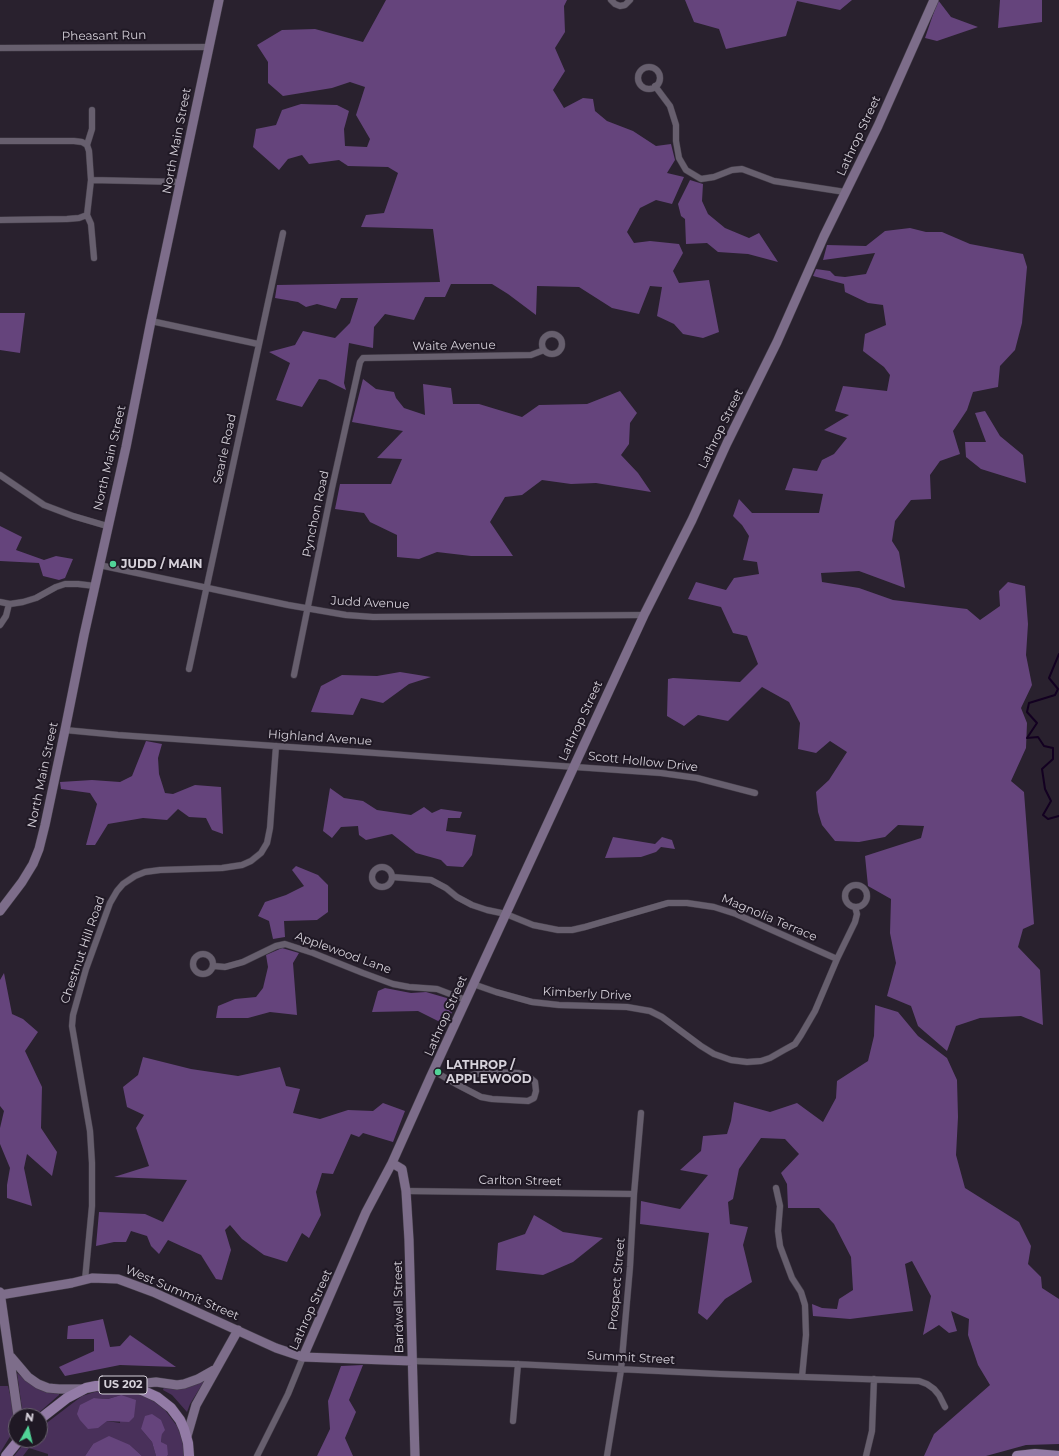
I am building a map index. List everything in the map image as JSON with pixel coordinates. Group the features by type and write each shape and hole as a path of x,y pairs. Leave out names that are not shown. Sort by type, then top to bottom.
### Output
{"main road":[{"name":"US 202","path":"48,1412 63,1400 83,1389 92,1386 124,1385 135,1387 157,1397 168,1405 180,1420 193,1456"},
{"path":"187,1440 189,1456"},
{"path":"6,1456 13,1448"},
{"path":"1017,1456 1030,1454 1059,1456"}],"street":[{"name":"North Main Street","path":"0,911 22,882 33,864 39,849 99,565 126,447 219,0"},
{"path":"611,0 620,6 625,5 630,0"},
{"name":"Lathrop Street","path":"257,1456 288,1394 366,1212 392,1162 644,615 692,520 727,443 777,342 824,236 878,126 934,0"},
{"name":"Pheasant Run","path":"0,48 208,47"},
{"path":"655,86 670,106 676,125 676,141 679,158 686,170 701,179 714,177 732,170 742,169 774,181 846,192"},
{"path":"92,110 92,129 87,144 89,147 91,180 87,214 91,224 94,258"},
{"path":"0,141 82,142 87,144"},
{"path":"91,180 181,182"},
{"path":"0,220 67,220 79,218 87,214"},
{"name":"Searle Road","path":"189,669 283,233"},
{"path":"151,321 258,344"},
{"name":"Waite Avenue","path":"363,358 531,355 544,350"},
{"name":"Pynchon Road","path":"294,675 334,480 360,362 363,358"},
{"path":"0,475 44,505 73,516 108,526"},
{"name":"Judd Avenue","path":"99,565 308,609 346,615 373,617 644,615"},
{"path":"0,602 9,604 20,603 33,599 65,584 95,586"},
{"path":"0,625 6,616 9,604"},
{"name":"Highland Avenue","path":"65,730 574,766"},
{"name":"Chestnut Hill Road","path":"85,1280 92,1206 92,1163 90,1131 72,1026 73,1016 86,969 110,903 123,884 135,876 145,872 160,870 222,868 242,865 252,861 261,853 267,843 270,828 276,746"},
{"name":"Scott Hollow Drive","path":"574,766 680,775 755,793"},
{"name":"Magnolia Terrace","path":"392,877 431,880 437,882 460,899 472,905 506,914 532,925 547,928 572,930 668,903 698,904 736,914 837,958"},
{"name":"Kimberly Drive","path":"473,984 532,1002 558,1005 627,1007 650,1011 662,1017 714,1054 731,1060 747,1062 770,1058 795,1044 815,1011 837,958 855,922 857,914 855,907"},
{"name":"Applewood Lane","path":"214,966 226,967 243,962 276,946 285,944 313,953 393,984 437,989 466,1000"},
{"path":"434,1071 481,1097 521,1101 534,1098 536,1091 535,1082 524,1074 488,1072 447,1078"},
{"name":"Prospect Street","path":"607,1456 621,1370 641,1113"},
{"name":"Bardwell Street","path":"392,1162 402,1169 406,1192 409,1240 415,1456"},
{"path":"776,1188 780,1206 778,1231 780,1246 792,1278 801,1292 805,1305 806,1334 802,1377"},
{"name":"Carlton Street","path":"406,1192 634,1194"},
{"name":"West Summit Street","path":"0,1294 98,1278 125,1280 276,1348 303,1357"},
{"path":"0,1294 17,1408"},
{"path":"187,1440 196,1405 238,1330"},
{"path":"10,1355 23,1373 38,1384 48,1388 83,1389"},
{"name":"Summit Street","path":"303,1357 518,1364 621,1370 919,1381 927,1384 937,1392 945,1407"},
{"path":"514,1421 518,1364"},
{"path":"124,1385 156,1382 177,1385 184,1384 198,1379 215,1370"},
{"path":"866,1456 872,1431 874,1379"}],"shaded area":[{"path":"386,0 567,0 564,6 565,32 555,48 565,71 553,90 564,108 583,98 593,99 595,111 607,121 633,131 656,146 671,144 675,160 667,173 684,177 672,204 656,200 640,208 627,232 634,243 650,241 679,244 683,253 673,271 679,283 709,280 719,332 703,338 683,334 674,324 657,316 662,287 650,286 639,314 612,308 579,287 537,286 536,315 492,284 451,284 445,297 425,297 414,320 385,314 374,327 373,348 349,343 344,383 346,390 326,380 319,379 302,407 276,400 290,363 269,352 295,345 303,331 335,338 350,323 358,298 341,298 336,309 317,304 306,307 298,302 275,298 277,285 440,282 433,229 361,227 366,215 384,213 398,173 388,167 348,166 339,160 309,164 302,155 288,159 279,170 253,147 256,129 276,125 282,110 301,104 337,105 349,111 344,129 345,146 367,147 370,139 356,115 365,87 350,82 332,88 283,96 268,83 268,62 257,45 282,30 315,29 363,42"},
{"path":"685,0 852,0 840,10 797,1 786,36 726,49 719,29 694,22"},
{"path":"938,0 951,17 978,27 937,41 925,38"},
{"path":"1000,0 1042,0 1042,22 998,28"},
{"path":"690,180 703,184 702,201 708,214 725,228 749,238 759,233 778,262 748,254 718,252 707,243 686,244 685,219 681,216 678,204"},
{"path":"910,228 926,232 942,232 970,244 1023,254 1027,267 1022,323 1015,350 1000,366 998,387 973,392 967,410 953,431 960,454 940,461 930,475 931,499 911,500 895,521 892,541 899,552 905,588 859,571 821,573 822,582 859,588 893,600 967,609 980,620 1000,606 999,591 1008,582 1025,586 1028,624 1026,655 1032,685 1021,708 1027,723 1026,748 1011,781 1024,792 1034,924 1023,929 1018,947 1040,970 1043,1025 1021,1016 980,1018 956,1026 947,1051 918,1026 911,1006 887,996 896,963 890,933 891,899 868,886 865,856 921,838 924,826 898,825 885,837 859,842 835,841 822,825 818,812 816,792 829,780 847,752 830,741 816,753 798,749 800,723 789,702 762,687 728,721 698,715 684,726 667,716 668,679 673,678 740,682 758,664 747,636 733,633 721,607 688,599 696,582 726,590 734,578 759,574 757,562 743,560 749,536 742,525 733,516 739,499 752,513 819,513 823,494 785,490 793,468 817,471 822,460 834,454 847,438 824,430 849,415 835,411 843,386 887,391 890,375 884,367 863,351 865,334 886,325 883,305 868,303 845,292 844,284 813,276 816,269 830,271 835,276 845,277 866,274 875,253 823,260 827,245 866,246 885,231"},
{"path":"0,313 25,313 20,353 0,350"},
{"path":"363,379 376,389 394,392 396,398 404,408 425,415 423,384 451,388 453,404 479,404 522,417 539,405 587,404 620,391 637,413 630,423 629,444 621,455 638,473 651,492 596,483 571,484 542,480 522,495 505,497 490,522 513,556 471,556 437,552 419,559 397,557 397,535 370,522 364,513 335,509 340,484 391,484 402,459 377,458 403,431 352,422"},
{"path":"985,411 1000,436 1023,455 1026,483 981,469 966,457 965,442 986,442 975,413"},
{"path":"0,526 22,537 16,550 44,560 56,556 73,559 65,578 59,580 43,576 39,563 0,561"},
{"path":"400,672 431,677 409,684 383,703 361,698 353,715 311,712 321,686 342,675 377,676"},
{"path":"146,741 162,744 158,758 159,774 165,793 173,794 195,785 221,787 223,834 212,830 206,818 189,817 178,809 167,820 143,818 108,824 95,845 86,845 97,804 90,793 61,789 60,782 92,780 120,782 132,776"},
{"path":"330,788 344,798 363,801 377,810 411,815 424,807 432,813 441,809 462,812 460,818 448,818 446,831 476,835 472,855 463,867 447,866 441,860 416,853 392,834 366,840 359,835 358,826 341,827 332,838 323,831"},
{"path":"613,837 655,844 662,837 672,840 675,849 661,847 656,852 641,857 605,858"},
{"path":"296,866 318,875 328,885 328,912 317,920 284,921 285,937 273,939 269,921 258,916 265,902 286,895 304,886 292,870"},
{"path":"282,948 299,953 293,963 297,1015 270,1012 248,1018 216,1018 218,1006 235,999 256,997 263,988 268,967 266,955"},
{"path":"4,973 12,1014 23,1019 38,1032 25,1051 42,1087 41,1128 57,1152 52,1176 27,1154 24,1168 32,1206 7,1198 7,1185 10,1168 0,1144 0,1128 4,1111 0,1106 0,980"},
{"path":"385,988 411,993 426,992 457,1001 446,1025 418,1011 372,1012 378,991"},
{"path":"875,1005 898,1012 918,1036 947,1058 957,1080 958,1117 956,1155 965,1188 1019,1222 1031,1246 1028,1264 1041,1277 1042,1288 1059,1299 1059,1444 1026,1445 986,1456 924,1456 934,1434 990,1385 978,1365 968,1335 969,1319 951,1311 957,1331 949,1333 939,1325 923,1335 931,1296 912,1261 905,1264 913,1311 850,1319 813,1316 812,1304 822,1308 837,1309 839,1299 853,1290 851,1257 834,1224 819,1208 788,1208 787,1184 781,1173 799,1154 785,1139 761,1138 739,1169 733,1199 728,1202 730,1224 748,1227 743,1245 752,1282 725,1299 707,1320 698,1313 709,1233 640,1224 641,1201 680,1209 708,1175 680,1170 701,1151 703,1136 727,1134 734,1102 770,1112 797,1103 823,1122 836,1098 837,1081 868,1061 874,1036"},
{"path":"143,1057 191,1069 238,1076 280,1067 286,1086 300,1089 293,1113 320,1119 348,1110 373,1111 383,1103 405,1111 393,1142 363,1133 359,1137 351,1134 333,1174 322,1173 316,1192 321,1215 309,1238 302,1233 287,1262 264,1255 242,1239 230,1225 225,1230 231,1250 222,1280 216,1279 201,1255 168,1240 159,1254 151,1246 147,1236 131,1231 126,1242 114,1242 96,1246 99,1212 145,1214 163,1222 187,1180 114,1177 149,1166 136,1128 144,1115 127,1107 123,1087 138,1075"},
{"path":"534,1215 563,1232 603,1238 573,1262 543,1275 496,1270 498,1243 525,1234"},
{"path":"103,1319 110,1347 120,1346 130,1335 176,1367 120,1365 65,1376 59,1367 94,1351 94,1339 67,1339 68,1326"},
{"path":"363,1365 349,1400 356,1412 345,1438 353,1456 317,1456 330,1429 328,1401 341,1366"},
{"path":"17,1373 29,1383 59,1394 44,1408 22,1408"},
{"path":"205,1380 190,1404 187,1412 172,1395 163,1390 164,1387"},
{"path":"0,1386 8,1386 13,1408 8,1408 8,1440 0,1453"},
{"path":"119,1389 137,1392 151,1399 165,1410 177,1426 183,1441 184,1456 167,1456 168,1455 161,1442 162,1434 141,1429 152,1442 156,1456 142,1456 130,1445 93,1444 85,1456 48,1456 48,1454 29,1448 48,1448 48,1422 82,1396 101,1390","holes":["121,1395 120,1423 107,1421 94,1398 108,1399"]},
{"path":"121,1395 136,1400 134,1417 129,1422 107,1421 98,1428 88,1429 80,1420 77,1414 80,1405 94,1398 108,1399"},
{"path":"152,1414 161,1420 165,1430 162,1434 161,1442 167,1445 167,1456 156,1456 152,1442 141,1429 145,1416"},
{"path":"109,1436 130,1445 142,1456 85,1456 93,1444"},
{"path":"20,1448 29,1448 23,1456 14,1456"}],"waterway":[{"path":"1059,654 1049,678 1058,689 1055,695 1029,703 1027,712 1037,723 1027,738 1038,737 1044,746 1053,748 1053,759 1042,769 1045,789 1051,801 1043,815 1048,819 1059,816"}],"place":[{"name":"JUDD / MAIN","path":"113,564"},
{"name":"LATHROP / APPLEWOOD","path":"438,1072"}]}
